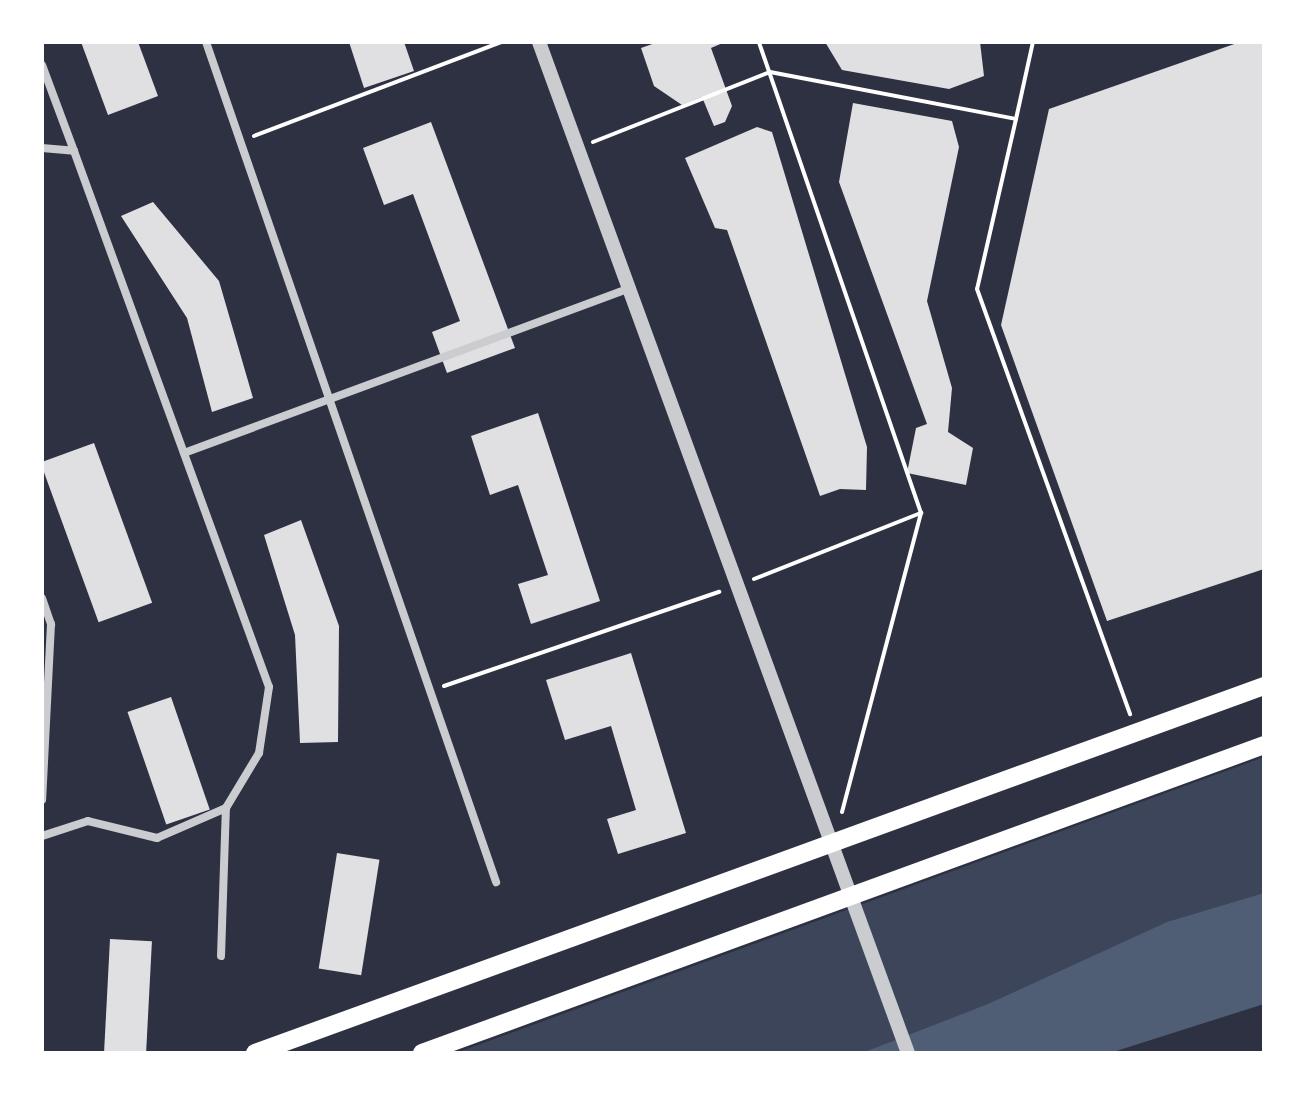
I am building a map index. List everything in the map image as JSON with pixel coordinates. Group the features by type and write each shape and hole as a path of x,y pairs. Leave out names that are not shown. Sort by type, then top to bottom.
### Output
{"main road":[{"path":"255,1053 1264,686"},
{"path":"422,1053 1264,745"}],"street":[{"path":"206,42 496,882"},
{"path":"539,42 853,893 908,1053"},
{"path":"42,65 269,687 259,753 226,808 221,956"},
{"path":"42,148 74,151"},
{"path":"184,453 630,288"},
{"path":"42,598 51,624 42,800"},
{"path":"42,836 88,821 157,838 226,808"}],"path":[{"path":"240,141 502,42"},
{"path":"759,42 921,513 834,841"},
{"path":"1033,42 977,289 1136,732"},
{"path":"578,148 770,72 1016,119"},
{"path":"431,690 740,585 921,513"}],"shaded area":[{"path":"1264,757 1264,903 869,1053 456,1053"},
{"path":"1264,893 1264,1004 1110,1053 862,1053 988,1004 1167,922"}],"building":[{"path":"81,42 138,42 158,96 108,115"},
{"path":"349,42 404,42 414,71 364,88"},
{"path":"658,42 725,42 711,48 732,106 725,122 714,126 702,97 682,105 654,86 641,48"},
{"path":"825,42 980,42 984,76 949,89 842,70"},
{"path":"1240,42 1264,42 1264,569 1107,621 1001,325 1049,109"},
{"path":"853,103 952,121 959,147 927,301 952,388 948,432 973,448 966,485 907,473 916,428 927,424 839,182"},
{"path":"431,122 515,348 447,373 432,332 460,321 413,194 384,205 363,148"},
{"path":"757,127 772,132 867,447 866,490 840,489 820,496 727,230 715,228 685,158"},
{"path":"153,202 219,281 253,398 212,412 187,318 121,216"},
{"path":"538,413 600,601 531,624 518,584 548,575 518,485 490,495 471,436"},
{"path":"94,443 152,603 99,622 42,467 42,462"},
{"path":"301,520 339,626 338,742 300,743 295,635 264,535"},
{"path":"631,653 686,833 618,854 607,819 636,810 611,726 565,740 546,680"},
{"path":"171,697 210,810 166,824 128,712"},
{"path":"337,853 379,860 361,975 319,969"},
{"path":"110,939 152,941 146,1053 104,1053"}]}
